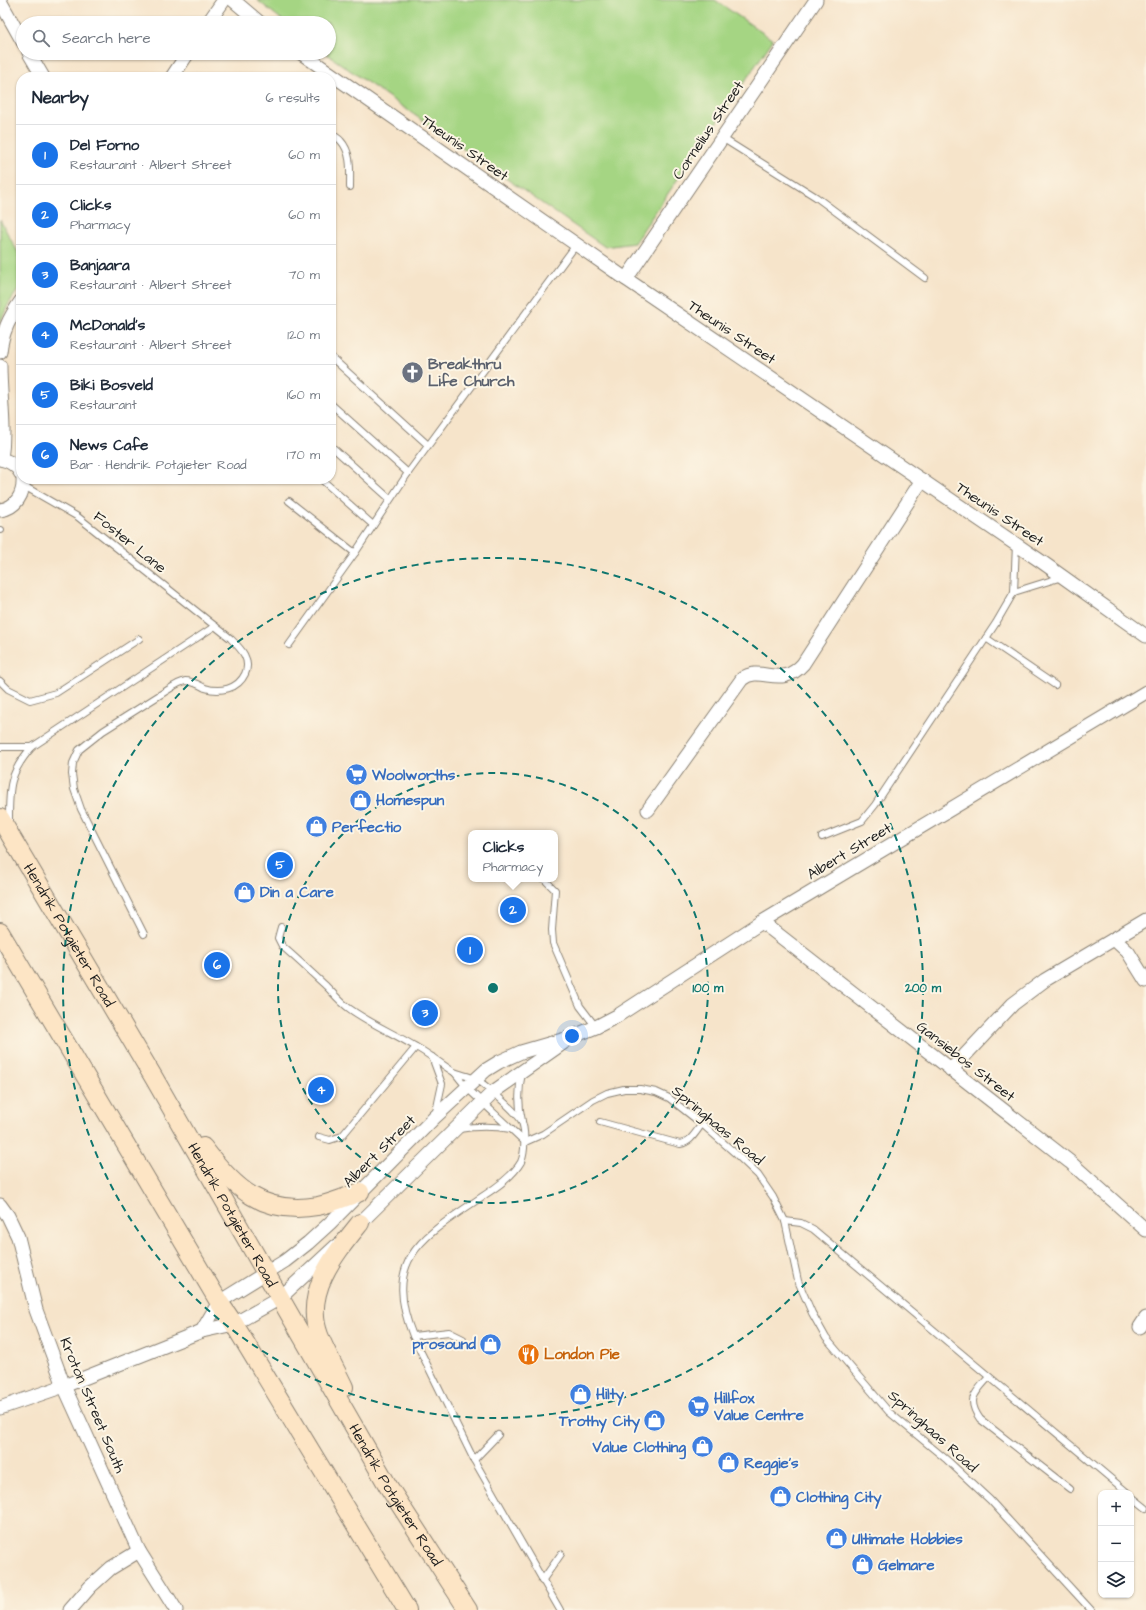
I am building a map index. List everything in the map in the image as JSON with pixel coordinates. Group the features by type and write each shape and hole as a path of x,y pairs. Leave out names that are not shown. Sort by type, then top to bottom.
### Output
{"main road":[{"name":"Hendrik Potgieter Road","path":"0,818 154,1078 388,1486 468,1610"},
{"path":"0,932 218,1302 234,1324 407,1610"},
{"path":"154,1078 225,1174 244,1191 259,1200 280,1208 307,1208 360,1192"},
{"path":"360,1223 347,1239 322,1277 316,1298 316,1319 319,1334 388,1486"}],"street":[{"path":"213,16 224,0"},
{"path":"233,0 252,16"},
{"name":"Cornelius Street","path":"626,279 816,0"},
{"path":"0,1 16,30"},
{"path":"33,60 40,72"},
{"path":"175,72 183,60"},
{"name":"Theunis Street","path":"311,60 328,72"},
{"name":"Theunis Street","path":"336,77 576,245 1016,544 1146,636"},
{"path":"0,352 1,340 5,327 16,309"},
{"path":"0,366 4,428 4,443 1,459 9,461 16,468"},
{"path":"648,810 742,679 750,674 787,676 794,673 803,664 922,480"},
{"path":"0,510 12,506 18,500 22,494 22,484"},
{"name":"Albert Street","path":"218,1302 285,1261 308,1243 330,1223 435,1117 486,1070 499,1062 596,1027 643,1000 762,922 1146,692"},
{"path":"951,1070 1013,1004 1045,980 1146,920"},
{"name":"Gansiebos Street","path":"762,922 1070,1162 1146,1230"},
{"path":"1114,939 1128,952 1146,981"},
{"name":"Albert Street","path":"0,1408 64,1386 202,1331 234,1324 280,1298 360,1223 493,1092 569,1038"},
{"name":"Kroton Street South","path":"0,1205 8,1216 18,1237 36,1310 64,1386 139,1551 176,1610"},
{"path":"202,1331 218,1302"},
{"path":"70,1610 90,1587 111,1568 139,1551"}],"lane":[{"path":"336,137 342,141 348,154 350,167 350,187"},
{"path":"722,138 816,197 925,278"},
{"path":"289,645 355,553 390,499 428,445 576,245"},
{"path":"336,362 428,445"},
{"path":"336,408 408,473"},
{"path":"336,450 390,499"},
{"name":"Foster Lane","path":"28,484 78,517 230,638 244,652 247,660 246,672 242,681 231,689 207,688 185,681 174,686 103,731 80,750 74,763 72,774 74,789 81,809 144,934"},
{"path":"327,484 373,525"},
{"path":"289,501 355,553"},
{"path":"822,837 862,821 869,814 1010,602 1014,592 1016,544"},
{"path":"1014,592 1063,577"},
{"path":"9,834 9,806 13,777 20,761 32,747 215,626"},
{"path":"986,638 1055,685"},
{"path":"0,681 8,689 30,700 56,693 139,639"},
{"path":"0,747 32,747"},
{"path":"547,882 555,890 552,930 553,943 580,1006 596,1027"},
{"path":"281,927 278,938 282,946 342,1003 416,1047 472,1084 493,1092 522,1121"},
{"path":"319,1137 330,1140 342,1136 416,1047"},
{"path":"432,1057 442,1084 435,1117"},
{"path":"455,1072 472,1084 483,1102 525,1142"},
{"path":"522,1072 518,1099 525,1142 521,1161 499,1186 424,1238 407,1263 402,1287 402,1300 408,1324 413,1336 474,1460 560,1610"},
{"name":"Springhaas Road","path":"525,1142 543,1134 607,1093 624,1089 640,1089 656,1092 669,1098 702,1124 758,1175 773,1197 785,1221 798,1280 812,1313 826,1338 889,1412 947,1460 990,1500 1091,1610"},
{"path":"600,1122 680,1144 691,1140 702,1124"},
{"path":"457,1129 475,1126 493,1126 511,1129"},
{"path":"785,1221 801,1223 813,1229 1124,1490"},
{"path":"413,1336 450,1332 464,1339"},
{"path":"989,1377 975,1393 972,1401 974,1410 980,1419 1070,1489"},
{"path":"474,1460 498,1435"},
{"path":"1134,1498 1146,1508"},
{"path":"542,1581 561,1554"}],"green space":[{"path":"257,0 715,0 773,40 634,243 605,247 335,60 336,16 277,16"},
{"path":"0,220 16,249 16,293 8,305 0,323"}],"place":[{"name":"Breakthru Life Church","path":"412,373"},
{"name":"Woolworths","path":"357,775"},
{"name":"Homespun","path":"360,800"},
{"name":"Perfectio","path":"317,827"},
{"name":"Biki Bosveld","path":"280,865"},
{"name":"Din a Care","path":"244,892"},
{"name":"Clicks","path":"513,910"},
{"name":"Del Forno","path":"470,950"},
{"name":"News Cafe","path":"217,965"},
{"name":"Banjaara","path":"425,1013"},
{"name":"McDonald's","path":"321,1090"},
{"name":"prosound","path":"491,1344"},
{"name":"London Pie","path":"528,1354"},
{"name":"Hilty","path":"581,1394"},
{"name":"Hillfox Value Centre","path":"699,1407"},
{"name":"Trothy City","path":"655,1421"},
{"name":"Value Clothing","path":"702,1447"},
{"name":"Reggie's","path":"729,1463"},
{"name":"Clothing City","path":"781,1497"},
{"name":"Ultimate Hobbies","path":"837,1539"},
{"name":"Gelmare","path":"863,1565"}]}
